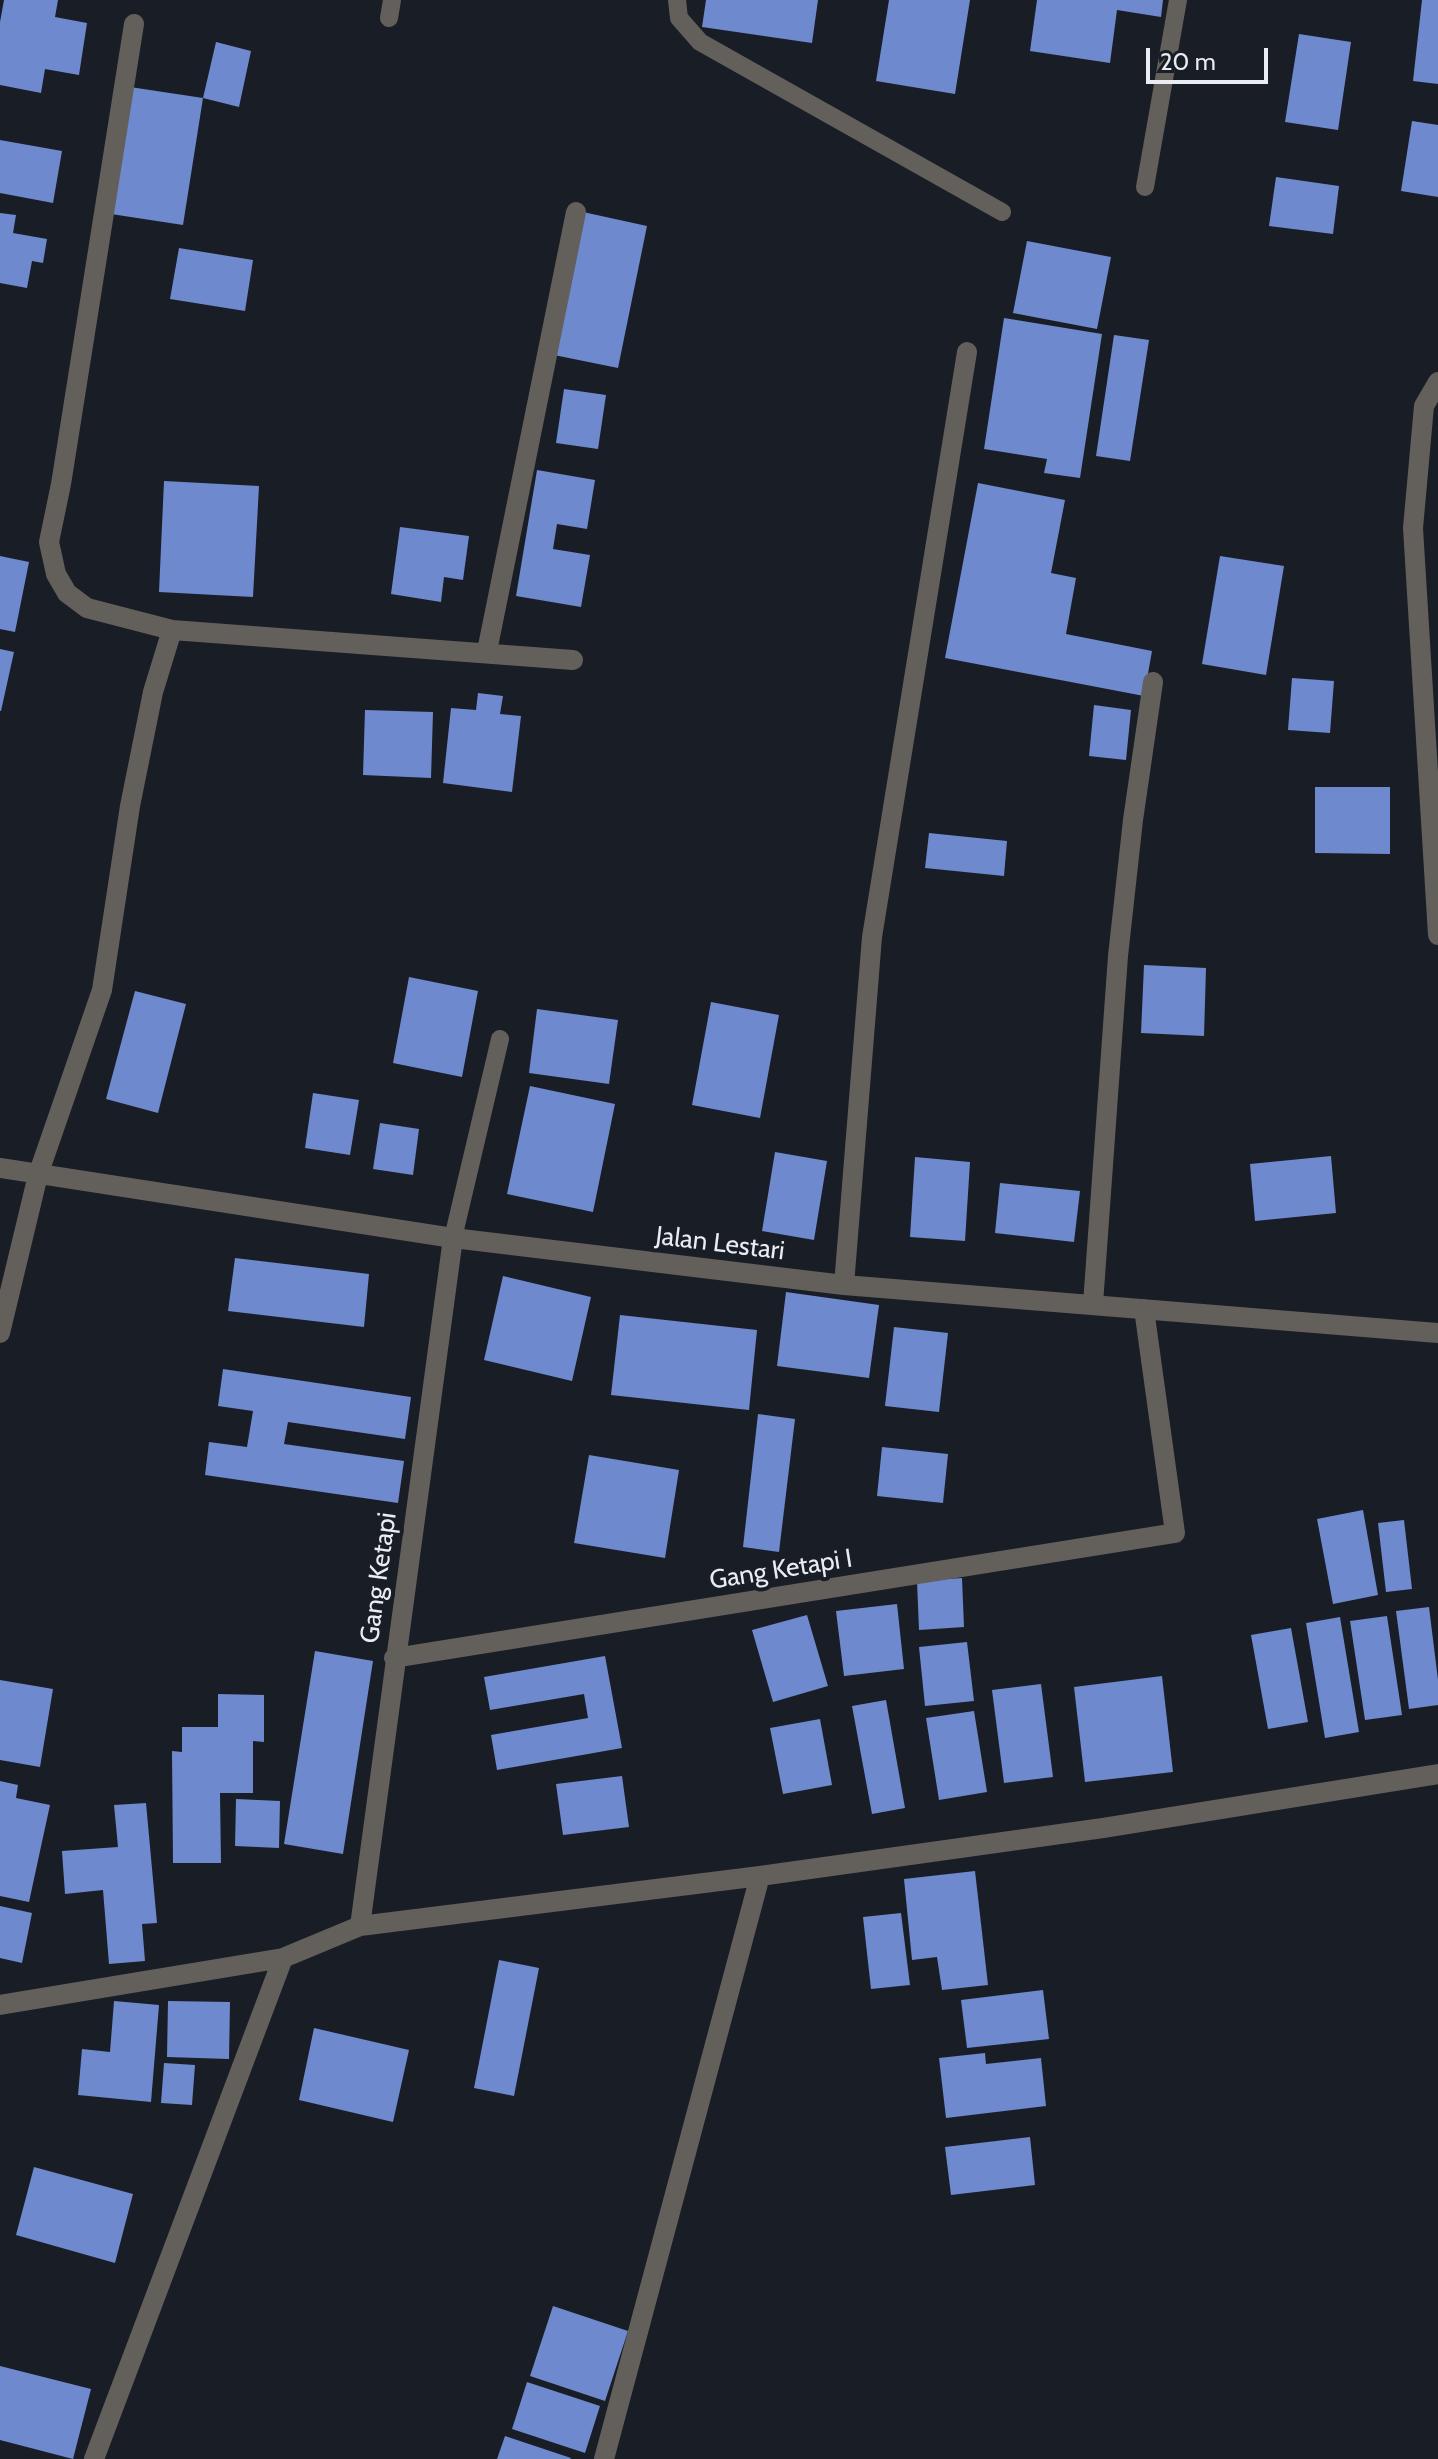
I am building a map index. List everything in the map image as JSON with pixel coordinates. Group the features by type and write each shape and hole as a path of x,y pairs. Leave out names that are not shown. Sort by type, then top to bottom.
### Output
{"street":[{"path":"134,24 61,484 49,542 56,574 67,593 87,608 172,630 487,651 573,660"},
{"path":"487,651 576,212"},
{"path":"844,1285 872,937 967,352"},
{"path":"1438,382 1424,406 1413,528 1438,935"},
{"path":"0,1333 38,1175 102,990 139,763 153,692 172,630"},
{"path":"1093,1304 1118,956 1153,682"},
{"name":"Jalan Lestari","path":"0,1168 453,1238 844,1285 1438,1333"},
{"name":"Gang Ketapi","path":"360,1926 453,1238"},
{"name":"Gang Ketapi I","path":"394,1658 1175,1533 1144,1309"},
{"path":"0,2005 283,1958 360,1926 760,1876 1103,1828 1438,1774"},
{"path":"604,2459 760,1876"},
{"path":"94,2459 283,1958"}],"lane":[{"path":"677,0 679,18 700,42 1002,212"},
{"path":"1145,187 1178,0"},
{"path":"453,1238 500,1039"}],"building":[{"path":"4,0 58,0 55,17 87,23 79,75 45,69 41,93 0,85 0,22"},
{"path":"706,0 818,0 812,43 702,27"},
{"path":"889,0 970,0 955,94 876,81"},
{"path":"1037,0 1163,0 1161,17 1117,10 1110,63 1030,51"},
{"path":"1422,0 1438,0 1438,84 1413,81"},
{"path":"1299,34 1351,42 1338,130 1285,122"},
{"path":"216,42 251,51 239,107 203,98"},
{"path":"130,87 203,98 183,225 111,214"},
{"path":"1412,121 1438,125 1438,197 1401,191"},
{"path":"0,140 62,151 53,203 0,193"},
{"path":"1276,177 1339,186 1333,234 1269,226"},
{"path":"583,212 647,226 618,368 554,355"},
{"path":"0,213 16,215 13,233 47,239 43,263 32,261 27,288 0,283"},
{"path":"1027,241 1111,257 1097,329 1013,313"},
{"path":"179,248 253,260 245,311 170,299"},
{"path":"1004,318 1102,334 1080,478 1044,473 1047,459 984,449"},
{"path":"1114,335 1149,340 1130,461 1096,456"},
{"path":"564,389 606,395 598,449 556,443"},
{"path":"537,470 595,480 587,529 557,524 553,549 590,555 581,607 516,596"},
{"path":"164,481 259,486 253,597 159,592"},
{"path":"978,483 1065,500 1051,573 1076,578 1066,634 1152,651 1144,696 945,658"},
{"path":"400,527 469,536 463,580 444,577 441,602 391,594"},
{"path":"0,556 29,562 15,632 0,629"},
{"path":"1220,556 1284,566 1266,675 1202,664"},
{"path":"0,649 14,652 1,711 0,711"},
{"path":"1292,678 1334,681 1330,733 1288,730"},
{"path":"478,693 503,696 500,714 521,716 512,792 443,783 451,708 476,710"},
{"path":"1094,705 1131,710 1126,760 1089,756"},
{"path":"365,710 433,712 431,778 363,775"},
{"path":"1315,787 1390,787 1390,854 1315,853"},
{"path":"929,833 1007,841 1004,876 925,868"},
{"path":"1144,965 1206,968 1204,1036 1141,1033"},
{"path":"409,977 478,991 462,1077 393,1063"},
{"path":"135,991 186,1004 158,1113 106,1099"},
{"path":"711,1002 779,1015 760,1118 692,1105"},
{"path":"537,1009 618,1020 609,1084 529,1073"},
{"path":"530,1086 615,1104 593,1212 507,1194"},
{"path":"313,1093 359,1100 350,1155 305,1148"},
{"path":"380,1123 419,1129 413,1175 373,1169"},
{"path":"775,1152 827,1161 814,1240 762,1231"},
{"path":"1331,1156 1336,1213 1255,1221 1250,1164"},
{"path":"915,1157 970,1162 965,1241 910,1237"},
{"path":"1000,1183 1080,1191 1074,1242 995,1233"},
{"path":"235,1258 369,1274 364,1327 228,1311"},
{"path":"503,1276 591,1297 572,1381 484,1360"},
{"path":"786,1292 879,1305 869,1378 777,1366"},
{"path":"620,1315 757,1330 749,1410 611,1395"},
{"path":"894,1327 948,1333 939,1412 885,1406"},
{"path":"223,1369 411,1397 405,1439 288,1422 284,1444 404,1461 398,1503 205,1475 209,1442 247,1447 253,1411 218,1406"},
{"path":"758,1414 795,1419 779,1552 743,1547"},
{"path":"882,1447 948,1454 943,1503 877,1496"},
{"path":"589,1455 679,1470 665,1558 574,1543"},
{"path":"1363,1510 1378,1595 1333,1604 1317,1519"},
{"path":"1404,1520 1412,1589 1386,1592 1378,1523"},
{"path":"962,1578 964,1627 919,1630 917,1581"},
{"path":"897,1604 904,1669 844,1676 836,1611"},
{"path":"1429,1607 1438,1705 1409,1709 1396,1611"},
{"path":"807,1615 828,1686 773,1702 752,1630"},
{"path":"1387,1616 1402,1715 1365,1720 1350,1621"},
{"path":"1340,1617 1359,1732 1325,1738 1306,1623"},
{"path":"1291,1628 1308,1722 1268,1729 1251,1635"},
{"path":"967,1642 974,1701 925,1706 919,1647"},
{"path":"315,1651 373,1661 343,1854 284,1844"},
{"path":"605,1656 622,1748 497,1770 491,1735 588,1718 584,1694 490,1710 484,1677"},
{"path":"1162,1676 1173,1772 1085,1782 1074,1687"},
{"path":"0,1680 53,1689 40,1767 0,1760"},
{"path":"1041,1684 1053,1777 1004,1783 992,1690"},
{"path":"218,1694 264,1695 264,1742 253,1741 253,1793 220,1793 221,1863 173,1863 172,1751 182,1752 182,1727 218,1727"},
{"path":"886,1700 905,1808 872,1814 852,1706"},
{"path":"974,1711 987,1792 939,1800 926,1718"},
{"path":"820,1719 832,1785 783,1794 770,1728"},
{"path":"622,1776 629,1827 563,1835 556,1784"},
{"path":"0,1781 18,1785 16,1798 50,1805 29,1902 0,1896"},
{"path":"236,1799 280,1801 279,1848 235,1846"},
{"path":"146,1803 157,1923 142,1924 145,1961 109,1964 103,1890 65,1894 62,1851 118,1847 114,1805"},
{"path":"975,1871 988,1985 942,1990 937,1957 912,1960 904,1879"},
{"path":"0,1906 32,1913 22,1963 0,1958"},
{"path":"901,1913 910,1985 871,1989 863,1917"},
{"path":"499,1960 539,1968 514,2096 474,2088"},
{"path":"1043,1990 1049,2039 967,2048 961,2000"},
{"path":"114,2001 159,2005 151,2102 78,2095 82,2049 110,2052"},
{"path":"168,2001 230,2002 229,2059 167,2057"},
{"path":"314,2028 409,2050 393,2122 299,2100"},
{"path":"985,2053 986,2064 1041,2058 1046,2106 946,2118 939,2058"},
{"path":"164,2063 195,2065 192,2105 161,2103"},
{"path":"1030,2137 1035,2185 951,2195 945,2147"},
{"path":"34,2167 133,2194 115,2263 16,2235"},
{"path":"553,2306 628,2331 605,2401 530,2376"},
{"path":"0,2366 91,2389 73,2459 0,2440"},
{"path":"527,2382 600,2406 585,2453 512,2429"},
{"path":"505,2436 571,2458 497,2459"}]}
